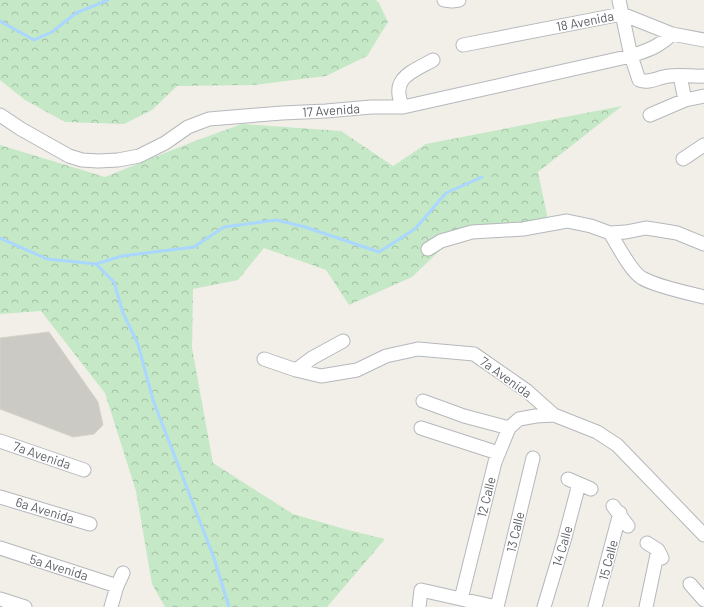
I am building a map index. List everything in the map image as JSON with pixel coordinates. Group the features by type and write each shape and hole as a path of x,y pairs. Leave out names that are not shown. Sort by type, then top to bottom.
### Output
{"street":[{"path":"444,0 458,0"},
{"path":"618,0 631,56 639,80 644,82 668,76 704,76"},
{"name":"18 Avenida","path":"463,45 622,14 672,34 704,40"},
{"name":"17 Avenida","path":"0,115 21,129 69,156 82,160 118,160 139,156 166,143 188,127 200,121 252,115 371,107 403,107 631,56 664,43 672,34"},
{"path":"403,107 398,97 398,88 401,81 433,60"},
{"path":"680,76 685,100"},
{"path":"650,115 685,100 704,96"},
{"path":"683,159 704,145"},
{"path":"428,248 441,241 472,232 523,229 566,221 591,226 610,233 626,232 646,228 677,233 704,244"},
{"path":"610,233 634,270 642,278 704,297"},
{"path":"296,370 312,358 343,341"},
{"name":"7a Avenida","path":"264,359 296,370 321,376 357,370 386,356 418,349 474,354 527,391 554,415 597,432 617,444 704,535"},
{"path":"423,401 464,416 509,428 519,419 554,415"},
{"path":"420,428 498,453"},
{"name":"12 Calle","path":"461,599 495,462 509,428"},
{"name":"7a Avenida","path":"0,441 84,470"},
{"name":"13 Calle","path":"497,607 533,458"},
{"name":"14 Calle","path":"544,607 579,484"},
{"name":"6a Avenida","path":"0,497 90,524"},
{"name":"15 Calle","path":"596,607 617,510 628,526"},
{"path":"646,607 661,556 647,543"},
{"name":"5a Avenida","path":"0,548 117,586"},
{"path":"111,607 123,572"},
{"path":"690,584 700,601"},
{"path":"419,607 422,590 497,607"},
{"path":"0,599 25,607"}],"green space":[{"path":"0,0 376,0 388,22 367,56 326,76 253,85 177,86 152,110 124,124 65,122 25,100 0,80"},
{"path":"622,106 538,172 548,220 454,237 412,277 349,305 326,270 264,248 238,280 193,289 192,348 213,463 293,514 385,539 327,607 165,607 152,584 136,491 105,393 41,311 0,314 0,145 105,177 242,124 341,131 393,166 426,144"}],"building":[{"path":"49,332 98,402 103,425 94,434 73,437 0,409 0,338"}],"waterway":[{"path":"0,21 34,40 52,32 76,13 108,0"},
{"path":"0,238 47,259 96,264 122,256 194,247 224,227 276,220 305,227 379,252 415,229 446,193 482,177"},
{"path":"96,264 114,282 123,313 138,344 153,400 214,558 229,607"}]}
